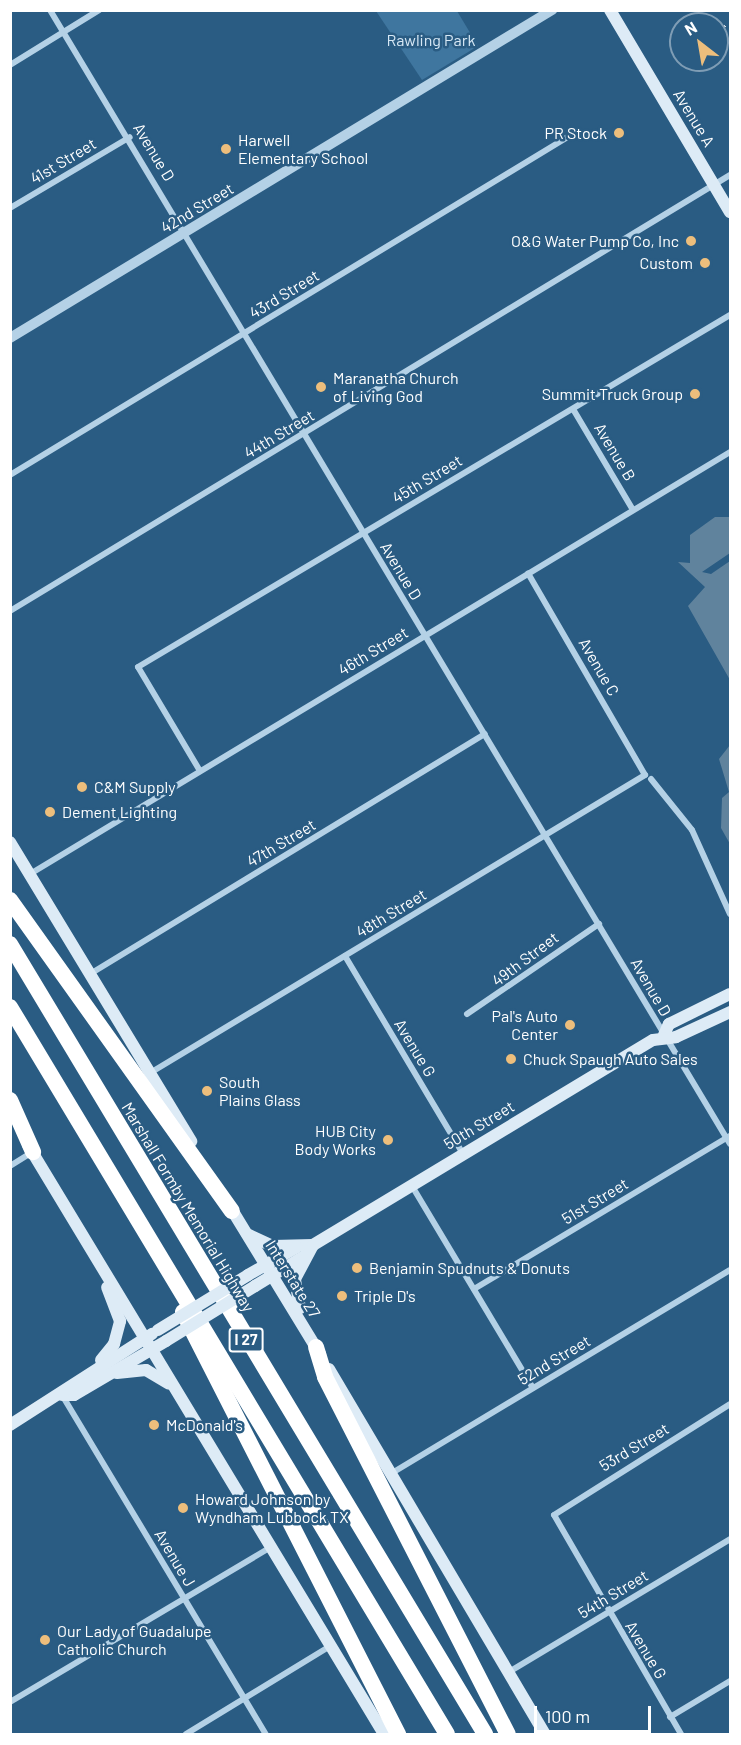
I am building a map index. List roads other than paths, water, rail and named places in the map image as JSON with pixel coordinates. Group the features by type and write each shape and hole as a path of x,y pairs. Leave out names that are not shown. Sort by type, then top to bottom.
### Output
{"highway":[{"path":"10,900 232,1211"},
{"name":"Marshall Formby Memorial Highway","path":"10,944 485,1734"},
{"name":"I 27","path":"10,1007 447,1734"},
{"path":"10,1100 33,1152"},
{"path":"128,1201 398,1734"},
{"path":"313,1343 325,1377 508,1734"}],"main road":[{"name":"Avenue A","path":"610,10 730,212"},
{"name":"Interstate 27","path":"10,842 392,1473 545,1734"},
{"name":"50th Street","path":"10,1425 62,1395 87,1373 158,1330 252,1281 664,1035 669,1024 730,994"},
{"name":"50th Street","path":"664,1035 676,1037 730,1012"},
{"path":"10,1116 384,1734"},
{"path":"246,1233 268,1245 308,1247 294,1292 313,1343"},
{"path":"87,1373 110,1350 120,1321 94,1255"},
{"name":"50th Street","path":"62,1395 74,1395 152,1350 252,1281"},
{"path":"110,1374 147,1370 180,1396"}],"street":[{"name":"Avenue D","path":"50,10 130,137 424,635 729,1139"},
{"path":"10,65 99,10"},
{"name":"42nd Street","path":"10,338 552,10"},
{"name":"43rd Street","path":"10,475 571,135"},
{"name":"41st Street","path":"10,208 130,137"},
{"name":"44th Street","path":"10,611 730,175"},
{"name":"45th Street","path":"200,771 138,667 730,315"},
{"name":"Avenue B","path":"573,409 633,510"},
{"name":"46th Street","path":"30,874 730,452"},
{"name":"Avenue C","path":"528,573 648,777 692,831 730,914"},
{"name":"47th Street","path":"90,974 485,735"},
{"name":"48th Street","path":"150,1073 545,836 648,777"},
{"name":"49th Street","path":"467,1014 599,924"},
{"name":"Avenue G","path":"345,956 463,1154"},
{"name":"51st Street","path":"474,1289 729,1139"},
{"path":"10,1166 33,1152"},
{"path":"411,1185 533,1389"},
{"name":"52nd Street","path":"392,1473 730,1270"},
{"name":"Avenue J","path":"62,1395 266,1734"},
{"name":"53rd Street","path":"554,1515 730,1404"},
{"name":"Avenue G","path":"554,1515 608,1612 681,1734"},
{"name":"54th Street","path":"509,1672 730,1539"},
{"path":"10,1702 272,1547"},
{"path":"186,1734 331,1646"},
{"path":"670,1717 730,1681"}],"place":[{"name":"PR Stock","path":"619,133"},
{"name":"Harwell Elementary School","path":"226,149"},
{"name":"O&G Water Pump Co, Inc","path":"691,241"},
{"name":"Custom","path":"705,263"},
{"name":"Maranatha Church of Living God","path":"321,387"},
{"name":"Summit Truck Group","path":"695,394"},
{"name":"C&M Supply","path":"82,787"},
{"name":"Dement Lighting","path":"50,812"},
{"name":"Pal's Auto Center","path":"570,1025"},
{"name":"Chuck Spaugh Auto Sales","path":"511,1059"},
{"name":"South Plains Glass","path":"207,1091"},
{"name":"HUB City Body Works","path":"388,1140"},
{"name":"Benjamin Spudnuts & Donuts","path":"357,1268"},
{"name":"Triple D's","path":"342,1296"},
{"name":"McDonald's","path":"154,1425"},
{"name":"Howard Johnson by Wyndham Lubbock TX","path":"183,1508"},
{"name":"Our Lady of Guadalupe Catholic Church","path":"45,1640"}],"park label":[{"name":"Rawling Park","path":"431,40"}]}
